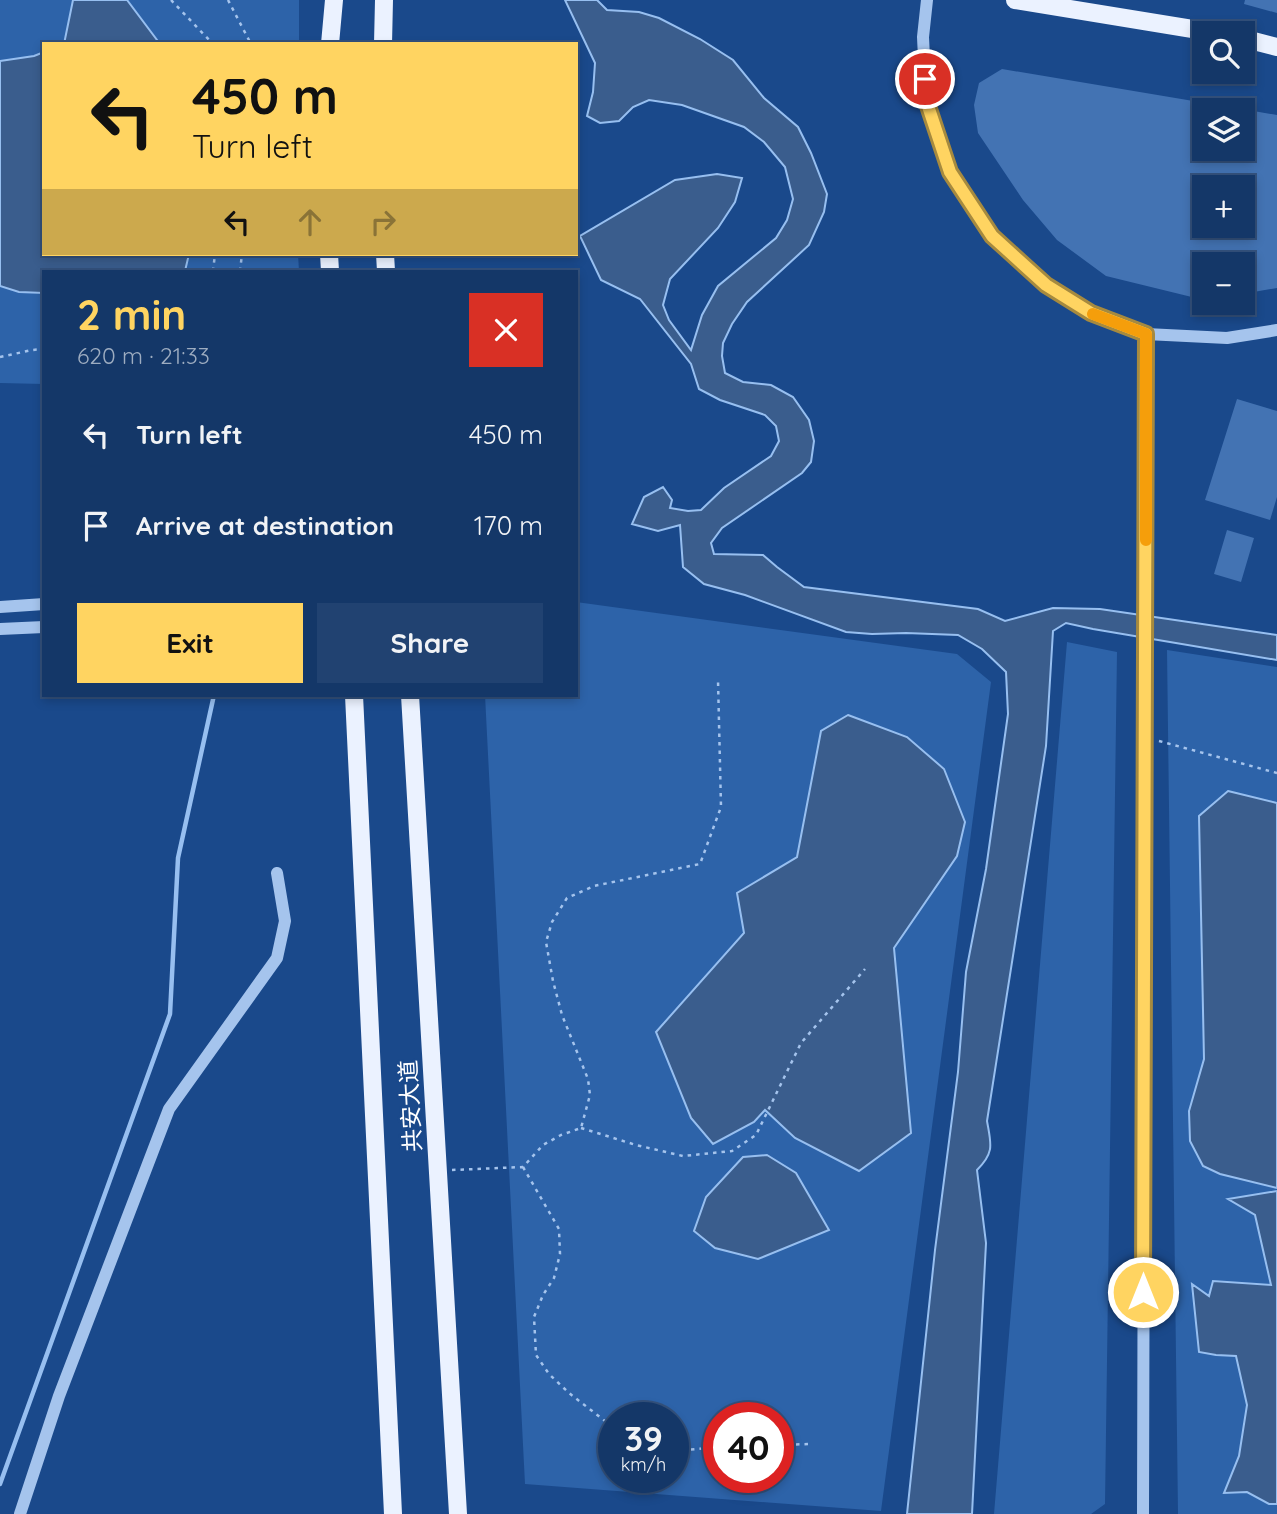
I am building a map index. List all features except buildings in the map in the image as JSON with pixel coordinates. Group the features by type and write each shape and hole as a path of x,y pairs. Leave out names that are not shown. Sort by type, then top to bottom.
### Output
{"main road":[{"path":"330,42 334,0"},
{"path":"383,42 384,0"},
{"path":"1014,0 1192,29"},
{"path":"1255,41 1277,47"},
{"name":"共安大道","path":"354,697 393,1514"},
{"name":"共安大道","path":"410,697 458,1514"}],"street":[{"path":"927,0 923,37 926,100 950,172 992,236 1046,285 1091,313 1146,334 1227,338 1277,330"},
{"path":"1143,1514 1146,334"},
{"path":"0,607 42,604"},
{"path":"0,629 42,627"},
{"path":"20,1514 59,1395 170,1109 277,958 285,921 276,873"}],"path":[{"path":"171,0 211,42"},
{"path":"228,0 250,42"},
{"path":"0,357 42,349"},
{"path":"581,1128 590,1094 588,1079 562,1015 553,981 546,942 552,922 567,898 594,886 700,864 721,807 718,680"},
{"path":"1145,738 1277,773"},
{"path":"438,1170 523,1167 543,1145 581,1128 682,1156 732,1151 756,1135 801,1043 865,969"},
{"path":"523,1167 559,1229 560,1254 554,1278 534,1317 536,1355 548,1374 598,1415"},
{"path":"794,1445 811,1444"}],"shaded area":[{"path":"0,0 299,0 299,42 42,42 42,256 298,256 299,270 42,270 42,384 0,383"},
{"path":"73,0 127,0 158,42 64,42"},
{"path":"565,0 597,0 607,10 639,12 659,18 733,60 764,98 798,127 827,194 824,212 809,245 747,302 723,343 722,356 725,373 743,382 771,385 793,397 809,420 814,441 811,462 802,473 722,528 711,543 714,554 763,555 804,587 978,609 1005,621 1053,608 1100,609 1277,635 1277,660 1066,623 1053,631 1046,746 987,1121 990,1147 987,1158 977,1170 986,1243 972,1514 907,1514 935,1250 958,1072 966,972 986,869 1008,714 1006,672 982,649 958,635 846,632 745,595 704,584 683,567 680,525 658,531 632,524 644,497 663,487 672,500 670,508 701,510 724,488 771,456 779,441 776,426 765,415 720,400 699,389 691,364 640,299 601,280 580,236 675,180 717,174 742,178 735,202 718,228 670,279 663,305 669,320 691,350 702,315 718,286 776,238 787,220 793,199 785,167 764,142 744,127 682,105 649,100 633,107 619,121 600,123 587,116 593,92 595,63"},
{"path":"42,53 42,256 189,256 185,270 42,270 42,293 19,292 0,286 0,61"},
{"path":"578,602 957,654 991,682 881,1511 644,1493 689,1493 689,1402 598,1402 598,1490 525,1484 485,697 578,697"},
{"path":"1067,642 1117,652 1105,1504 1091,1514 994,1514"},
{"path":"1167,650 1277,667 1277,1514 1178,1514"},
{"path":"848,715 907,737 944,769 965,822 957,856 894,948 911,1133 859,1171 795,1138 765,1110 754,1122 713,1144 691,1118 656,1032 744,933 737,893 797,857 821,731"},
{"path":"1228,791 1277,803 1277,1188 1220,1174 1203,1166 1190,1141 1189,1111 1204,1059 1199,816"},
{"path":"767,1155 796,1173 829,1230 758,1259 715,1248 694,1231 706,1197 743,1157"},
{"path":"1277,1191 1277,1504 1269,1504 1247,1492 1224,1493 1239,1456 1247,1405 1236,1356 1199,1352 1192,1284 1209,1296 1213,1281 1271,1285 1255,1215 1228,1199"}],"waterway":[{"path":"0,1484 170,1014 178,858 214,697"}],"slow traffic":[{"path":"1093,314 1146,334 1146,540"}],"route":[{"path":"925,79 926,100 950,172 992,236 1046,285 1091,313 1146,334 1143,1292"}]}
